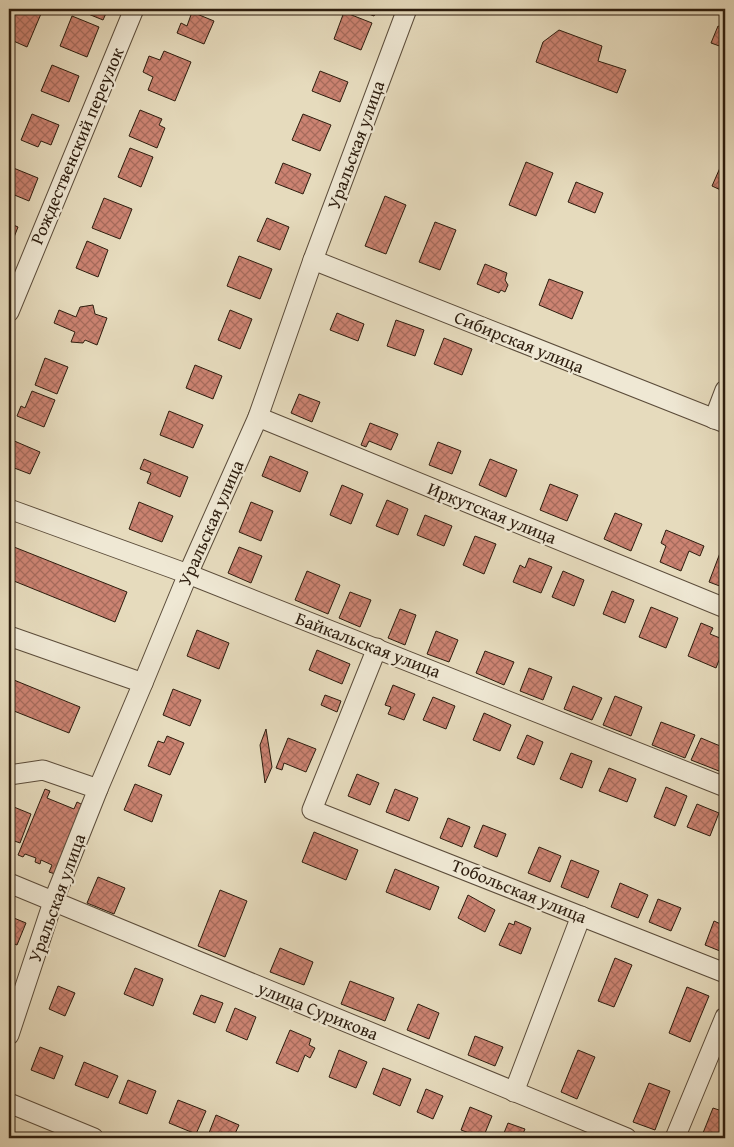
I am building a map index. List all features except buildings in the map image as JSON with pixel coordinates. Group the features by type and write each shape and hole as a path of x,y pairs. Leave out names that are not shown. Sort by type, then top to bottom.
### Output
{"street":[{"name":"Рождественский переулок","path":"9,312 134,9"},
{"name":"Уральская улица","path":"9,1035 54,902 98,789 188,574 258,417 313,260 407,9"},
{"name":"Сибирская улица","path":"313,260 719,421"},
{"path":"719,421 725,390"},
{"name":"Иркутская улица","path":"258,417 725,608"},
{"name":"Байкальская улица","path":"9,509 188,574 725,787"},
{"path":"9,636 143,683"},
{"name":"Тобольская улица","path":"377,648 312,810 725,973"},
{"path":"9,775 43,770 98,789"},
{"name":"улица Сурикова","path":"9,883 627,1138"},
{"path":"514,1092 581,916"},
{"path":"675,1138 725,1017"},
{"path":"9,1103 94,1138"}]}
